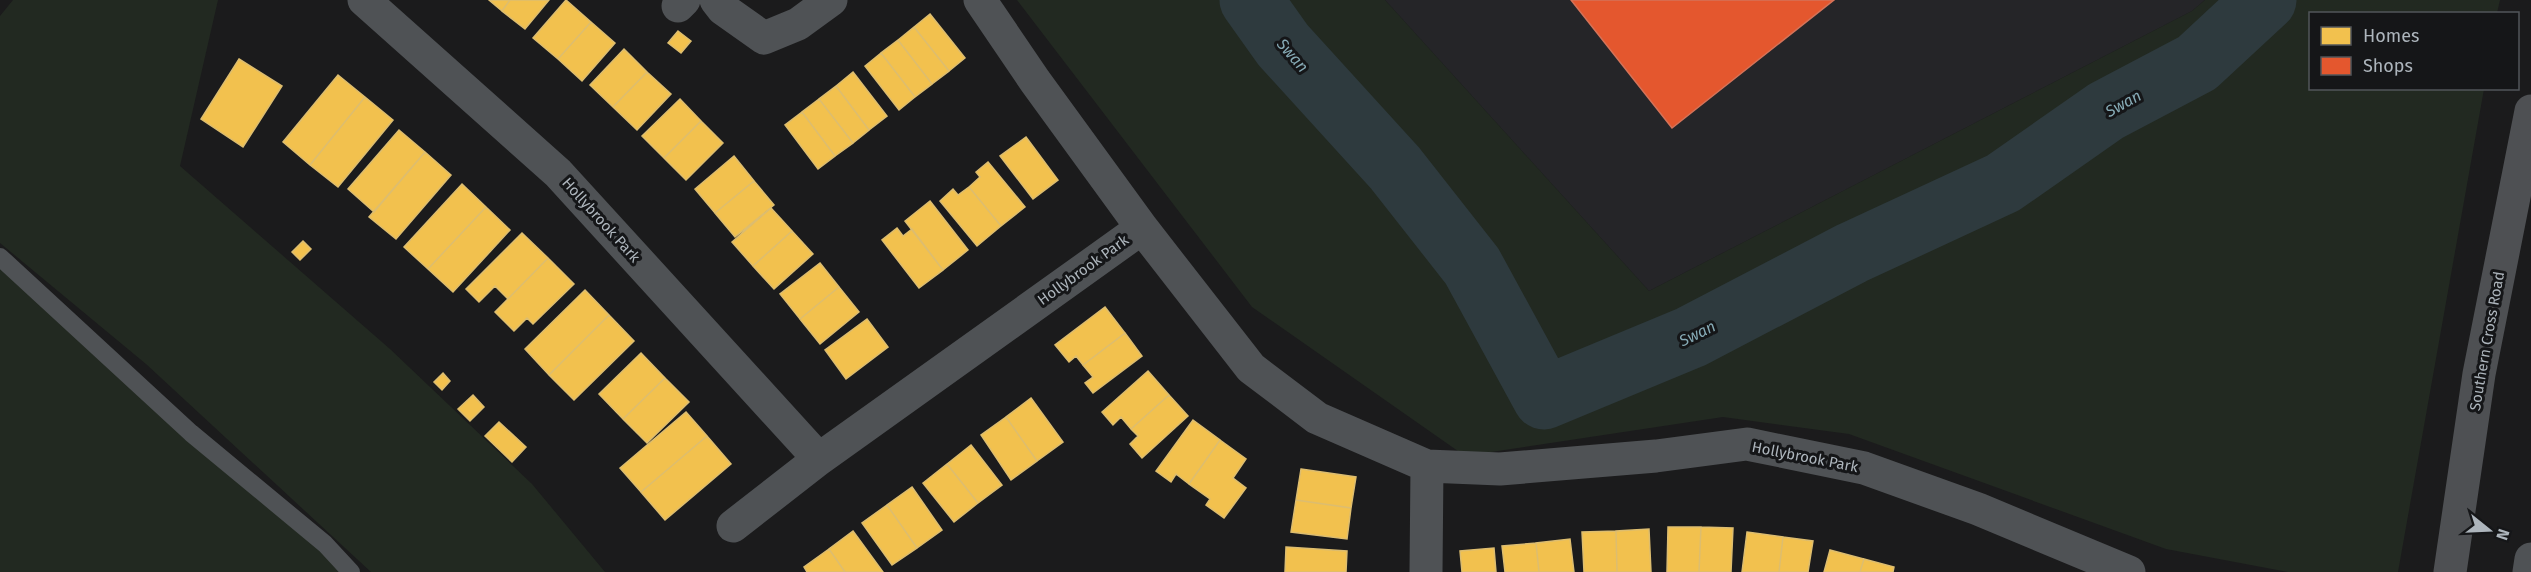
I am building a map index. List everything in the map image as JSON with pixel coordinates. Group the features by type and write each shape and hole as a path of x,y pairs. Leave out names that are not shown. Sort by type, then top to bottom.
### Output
{"main road":[{"name":"Southern Cross Road","path":"2450,572 2479,374 2531,111"}],"street":[{"name":"Hollybrook Park","path":"364,0 558,172 819,459"},
{"path":"716,0 723,9 764,38 798,24 831,0"},
{"name":"Hollybrook Park","path":"980,0 1035,81 1142,228 1251,368 1317,418 1427,466 1500,469 1656,456 1748,444 1864,468 1978,509 2129,572"},
{"name":"Hollybrook Park","path":"733,526 819,459 1142,228"},
{"path":"1426,572 1427,466"},
{"path":"2529,572 2531,560"}],"lane":[{"path":"0,257 191,433 324,544 351,572"}],"shaded area":[{"path":"13,0 218,0 180,166 390,349 532,484 605,572 371,572 146,364 0,243 0,16"},
{"path":"1017,0 1385,0 1649,291 2192,11 2205,0 2500,0 2497,12 2309,12 2309,90 2484,90 2398,572 2288,572 2166,549 1849,434 1723,417 1465,456 1252,307"},
{"path":"1385,0 2205,0 2192,11 1649,291"},
{"path":"0,257 351,572 0,572"}],"building: Homes":[{"path":"489,0 510,0 502,11"},
{"path":"510,0 549,0 525,29 502,11"},
{"path":"566,0 591,22 558,59 533,38"},
{"path":"930,14 965,58 949,71 914,27"},
{"path":"591,22 615,43 582,81 558,59"},
{"path":"914,27 949,71 932,84 898,40"},
{"path":"678,31 691,41 681,53 668,43"},
{"path":"898,40 932,84 915,97 881,53"},
{"path":"624,49 647,72 613,107 590,85"},
{"path":"881,53 915,97 899,110 865,66"},
{"path":"239,59 282,86 243,147 201,119"},
{"path":"647,72 671,94 637,130 613,107"},
{"path":"853,72 887,116 869,130 836,86"},
{"path":"338,75 365,97 310,165 283,142"},
{"path":"836,86 869,130 853,143 819,99"},
{"path":"365,97 393,120 338,187 310,165"},
{"path":"680,99 701,121 664,158 642,136"},
{"path":"819,99 853,143 835,156 802,112"},
{"path":"802,112 835,156 818,169 785,125"},
{"path":"701,121 723,143 686,180 664,158"},
{"path":"399,130 425,152 374,212 348,189"},
{"path":"1026,137 1058,180 1033,199 1000,156"},
{"path":"425,152 451,175 396,239 369,217"},
{"path":"734,156 754,181 715,213 695,189"},
{"path":"988,162 1025,207 1001,226 969,187 980,177 976,172"},
{"path":"754,181 774,205 735,237 715,213"},
{"path":"462,184 486,207 428,269 404,247"},
{"path":"969,187 1001,226 977,246 940,201 953,189 958,195"},
{"path":"930,201 968,250 943,270 905,221"},
{"path":"486,207 510,230 453,292 428,269"},
{"path":"771,208 792,231 753,266 732,242"},
{"path":"897,228 903,236 912,229 943,270 919,288 882,240"},
{"path":"792,231 813,254 774,289 753,266"},
{"path":"522,233 548,258 508,299 495,286 479,302 466,289"},
{"path":"303,241 311,249 300,260 292,252"},
{"path":"548,258 574,284 533,324 527,318 514,331 495,312"},
{"path":"820,263 839,287 800,319 780,294"},
{"path":"839,287 859,312 820,344 800,319"},
{"path":"585,290 609,315 549,375 525,349"},
{"path":"1105,307 1125,333 1083,365 1076,356 1069,362 1055,345"},
{"path":"609,315 634,341 574,400 549,375"},
{"path":"867,319 888,347 846,379 825,350"},
{"path":"1125,333 1142,356 1093,393 1085,383 1093,377 1083,365"},
{"path":"641,353 665,378 623,419 599,394"},
{"path":"1148,371 1169,395 1131,429 1121,417 1113,425 1102,412"},
{"path":"443,373 450,381 442,390 434,382"},
{"path":"665,378 689,402 647,443 623,419"},
{"path":"473,395 484,407 470,421 458,409"},
{"path":"1169,395 1188,416 1142,458 1130,444 1138,436 1131,429"},
{"path":"1031,398 1063,442 1037,461 1006,417"},
{"path":"686,412 707,436 641,492 620,468"},
{"path":"1006,417 1037,461 1011,480 981,435"},
{"path":"1193,420 1220,440 1189,484 1176,474 1171,482 1156,471"},
{"path":"499,422 526,447 512,462 485,436"},
{"path":"707,436 731,464 665,520 641,492"},
{"path":"1220,440 1246,459 1233,478 1246,488 1224,518 1206,505 1210,499 1189,484"},
{"path":"971,445 1002,485 978,503 947,464"},
{"path":"947,464 978,503 954,522 923,483"},
{"path":"1301,469 1356,477 1351,508 1296,500"},
{"path":"912,487 942,530 917,548 887,505"},
{"path":"1296,500 1351,508 1347,539 1291,532"},
{"path":"887,505 917,548 892,565 862,523"},
{"path":"1668,527 1701,527 1699,572 1667,572"},
{"path":"1701,527 1733,528 1731,572 1699,572"},
{"path":"1649,529 1651,572 1617,572 1616,531"},
{"path":"853,531 883,572 845,572 829,549"},
{"path":"1616,531 1617,572 1584,572 1582,532"},
{"path":"1747,532 1783,537 1779,572 1742,572"},
{"path":"1783,537 1813,541 1808,572 1779,572"},
{"path":"1570,539 1574,572 1539,572 1536,543"},
{"path":"1536,543 1539,572 1505,572 1502,546"},
{"path":"1286,547 1347,551 1346,572 1285,572"},
{"path":"1494,548 1496,572 1462,572 1460,551"},
{"path":"829,549 845,572 807,572 804,567"},
{"path":"1830,550 1864,559 1860,572 1824,572"},
{"path":"1864,559 1894,567 1893,572 1860,572"}],"building: Shops":[{"path":"1571,0 1834,0 1672,128"}],"waterway":[{"name":"Swan","path":"1251,0 1283,45 1395,168 1472,266 1544,398 1691,337 1852,253 2003,183 2106,111 2197,63 2265,0"}]}
